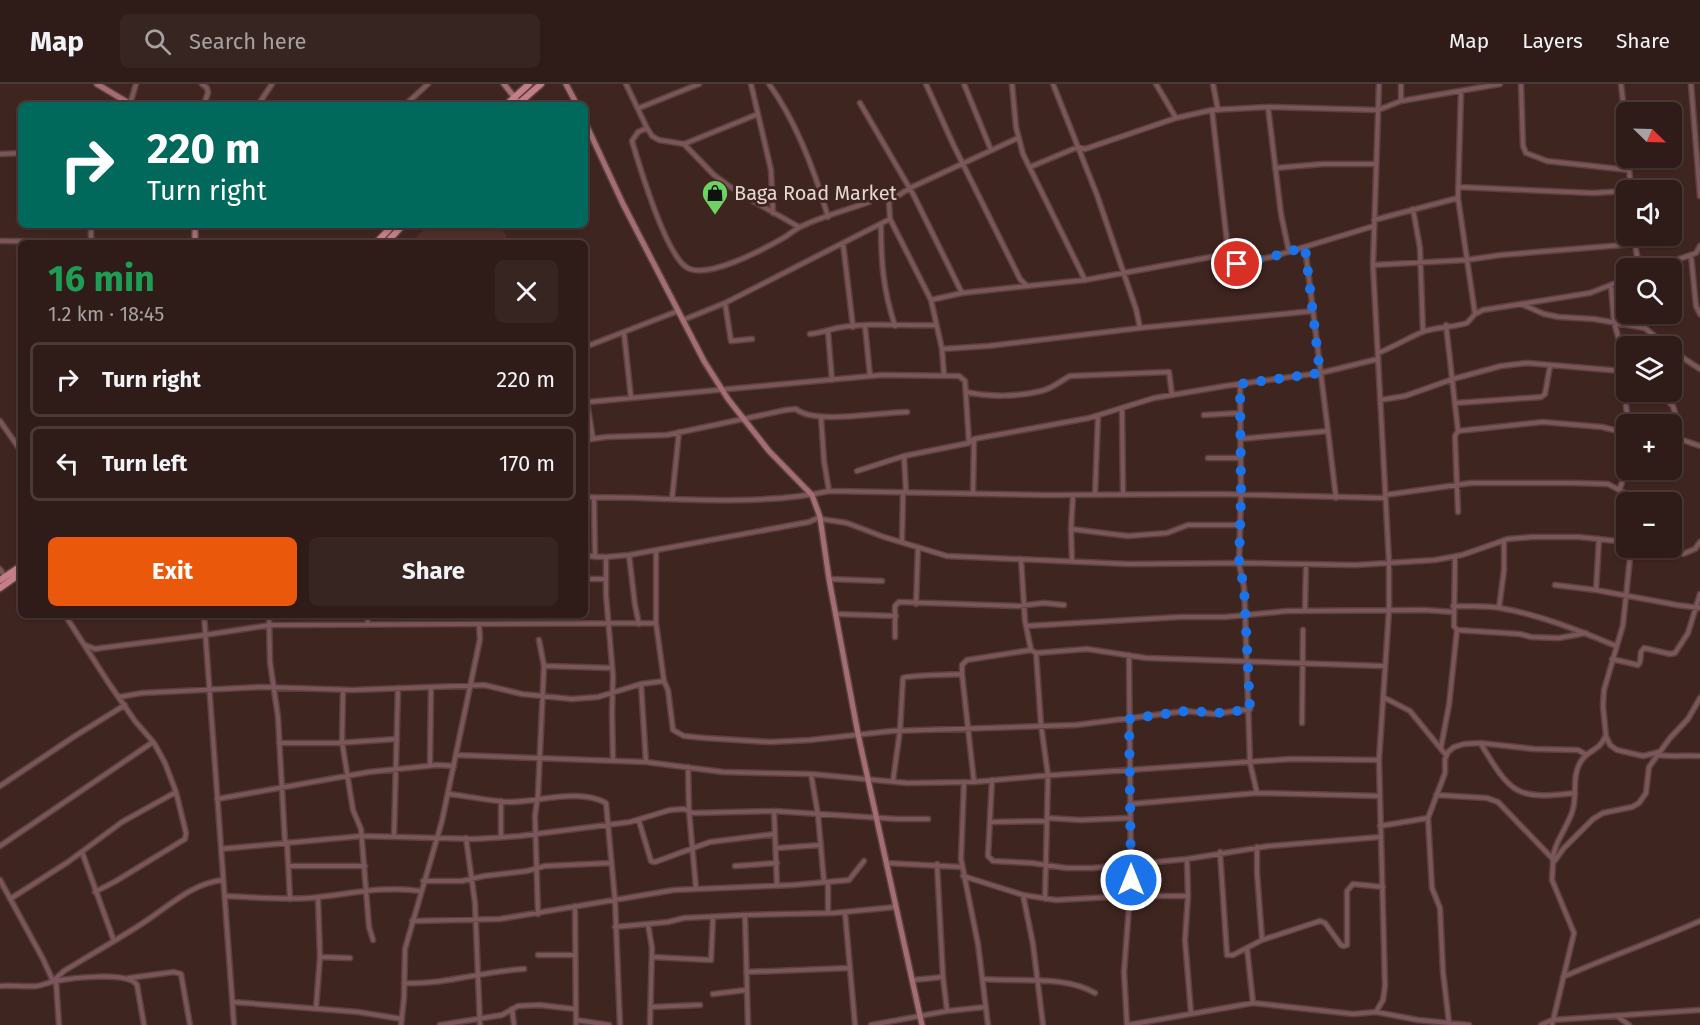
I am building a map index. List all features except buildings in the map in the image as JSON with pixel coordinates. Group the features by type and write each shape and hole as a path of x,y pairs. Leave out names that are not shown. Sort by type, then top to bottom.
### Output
{"main road":[{"path":"509,102 529,84"},
{"path":"520,102 541,84"},
{"path":"379,240 390,228"},
{"path":"389,240 400,228"},
{"path":"0,588 5,579 18,568"}],"street":[{"path":"97,84 128,102"},
{"path":"132,102 136,84"},
{"path":"201,84 207,88 206,102"},
{"path":"260,102 272,84"},
{"path":"408,102 428,84"},
{"path":"504,84 517,102"},
{"path":"566,84 575,102"},
{"path":"626,84 647,128 652,136 659,140 684,144 758,114"},
{"path":"639,108 699,84"},
{"path":"751,84 771,170 773,213"},
{"path":"769,84 789,115 819,186 828,217"},
{"path":"926,84 1020,279 1027,286"},
{"path":"964,84 990,150"},
{"path":"1012,84 1018,138 1085,280"},
{"path":"1053,84 1097,195 1136,309 1140,328"},
{"path":"1156,84 1176,118"},
{"path":"1213,84 1229,260 1237,264 1271,257 1374,226"},
{"path":"1376,1012 1383,1000 1385,986 1379,760 1389,610 1389,562 1373,265 1379,84"},
{"path":"1401,84 1401,101"},
{"path":"1030,167 1078,147 1085,149 1176,118 1215,110 1268,107 1378,110 1401,101 1500,84"},
{"path":"1521,84 1523,146 1526,153 1547,160 1629,170 1630,180"},
{"path":"1622,84 1624,102"},
{"path":"1691,84 1700,196"},
{"path":"1461,91 1458,198 1475,314"},
{"path":"860,103 910,188 962,293"},
{"path":"1268,107 1281,214 1289,252"},
{"path":"588,128 623,204 704,361 722,391 743,419 769,451 812,495 821,518 829,579 858,734 922,1025"},
{"path":"647,128 638,132 632,141 662,229 684,266 689,270 714,269 785,237 799,227 869,202"},
{"path":"944,375 942,349 931,300 890,219 889,203 910,188 1018,138"},
{"path":"684,144 714,175 739,193 799,227"},
{"path":"0,154 18,153"},
{"path":"1275,168 1323,164 1376,164"},
{"path":"1458,187 1593,193 1616,192"},
{"path":"1374,220 1458,198"},
{"path":"1413,209 1420,248 1423,332"},
{"path":"683,320 725,303 890,219"},
{"path":"881,224 885,292 895,326"},
{"path":"0,242 18,242"},
{"path":"843,243 853,327"},
{"path":"1373,265 1466,260 1616,246"},
{"path":"1682,258 1696,253 1700,246"},
{"path":"1305,247 1336,498"},
{"path":"931,300 962,293 1085,280 1227,254"},
{"path":"1691,255 1696,306 1700,314"},
{"path":"1378,353 1423,332 1467,323 1475,314 1483,310 1590,293 1616,283"},
{"path":"1611,285 1614,322 1618,336"},
{"path":"725,303 731,341 752,339"},
{"path":"1521,303 1544,314 1645,328 1654,336"},
{"path":"588,346 678,311"},
{"path":"942,349 1313,311"},
{"path":"810,334 828,332 837,328 936,324"},
{"path":"865,326 870,376"},
{"path":"1446,326 1458,431 1455,436 1458,512"},
{"path":"828,332 832,380"},
{"path":"624,333 631,398"},
{"path":"1682,357 1700,369"},
{"path":"857,471 904,456 969,443 1013,431 1054,426 1098,416 1172,395 1320,373 1378,359"},
{"path":"1380,400 1405,396 1500,366 1527,363 1616,374"},
{"path":"1456,403 1541,397 1545,394 1550,366"},
{"path":"966,392 980,395 1013,395 1043,391 1060,384 1070,376 1169,372 1172,395"},
{"path":"593,439 588,402 870,376 944,375 962,377 965,381 969,443"},
{"path":"1240,384 1239,564 1244,587 1250,709 1250,762 1257,793"},
{"path":"1122,408 1123,495"},
{"path":"588,440 667,435 796,409 801,414 821,417 907,412"},
{"path":"1204,416 1240,413"},
{"path":"1095,495 1098,416"},
{"path":"821,417 829,491"},
{"path":"0,421 18,447"},
{"path":"1458,431 1543,422 1602,427 1616,430"},
{"path":"1240,439 1328,431"},
{"path":"672,499 679,432"},
{"path":"1682,439 1700,446"},
{"path":"973,493 974,440"},
{"path":"902,542 905,492 904,456"},
{"path":"1208,458 1240,458"},
{"path":"1619,490 1623,480"},
{"path":"588,497 754,498 812,495 829,491 1073,495 1241,494 1336,498 1385,496 1457,484 1490,482 1608,484 1621,492"},
{"path":"1072,560 1073,495"},
{"path":"594,498 595,557"},
{"path":"588,556 629,555 821,518 847,523 947,555 1128,564 1356,565 1455,557 1504,540 1532,537 1616,541"},
{"path":"1071,529 1128,536 1167,533 1188,525 1240,525"},
{"path":"1596,590 1599,539"},
{"path":"1498,608 1504,570 1504,540"},
{"path":"1682,553 1695,549 1700,542"},
{"path":"916,604 918,547"},
{"path":"656,549 656,624 673,730 680,735 770,742 900,730 1076,725 1186,711 1224,713 1250,709"},
{"path":"629,555 639,624"},
{"path":"606,557 614,761"},
{"path":"1455,557 1453,612 1454,626 1458,630 1559,638 1586,633"},
{"path":"1630,558 1623,626 1604,690 1606,736 1610,745 1617,750 1643,756 1660,753 1672,757 1700,756"},
{"path":"1021,560 1026,626 1034,651 1048,776 1045,899"},
{"path":"1305,610 1306,564"},
{"path":"0,569 5,579"},
{"path":"588,579 606,579"},
{"path":"829,579 882,581"},
{"path":"1555,585 1698,608"},
{"path":"1612,659 1638,665 1644,648 1670,654 1675,652 1688,633 1698,608 1700,594"},
{"path":"895,637 897,603 1064,605"},
{"path":"1453,606 1498,608 1529,615 1586,633 1616,646"},
{"path":"1026,626 1180,617 1225,617 1305,610 1453,612"},
{"path":"836,614 896,616"},
{"path":"67,618 135,721 153,742 165,763 185,823 185,839 95,892"},
{"path":"204,618 234,1025"},
{"path":"269,618 270,662 279,743 290,899"},
{"path":"367,618 368,624"},
{"path":"401,1025 405,950 448,794 480,639 479,624"},
{"path":"85,645 95,649 270,625 656,624"},
{"path":"1302,723 1303,630"},
{"path":"1441,747 1449,705 1458,630"},
{"path":"538,914 535,833 544,666 539,640"},
{"path":"974,782 970,729 962,674 962,665 967,660 1034,651 1086,649 1146,658 1384,666"},
{"path":"1129,655 1131,864 1124,972 1127,1025 1253,1003 1353,1014 1376,1012 1418,1023 1469,1025"},
{"path":"544,666 612,668"},
{"path":"893,781 900,730 903,678 909,675 923,677 962,674"},
{"path":"120,698 142,693 274,688 343,690 484,685 522,694 572,699 598,697 641,684 664,681"},
{"path":"641,684 646,762"},
{"path":"430,765 431,687"},
{"path":"394,836 398,688"},
{"path":"343,690 342,742 353,810 362,836 369,927 373,940"},
{"path":"1383,697 1410,711 1446,756"},
{"path":"1553,861 1593,819 1603,813 1632,807 1639,803 1646,793 1649,768 1670,738 1688,719 1700,698"},
{"path":"0,786 125,705"},
{"path":"1552,1022 1574,933 1552,880 1553,861 1573,811 1578,765 1585,754 1601,747 1606,736"},
{"path":"279,743 397,739"},
{"path":"0,846 153,742"},
{"path":"1449,1023 1443,972 1440,909 1432,888 1428,818 1445,773 1448,752 1464,744 1480,743 1534,749 1578,750 1585,754"},
{"path":"1480,743 1499,775 1514,789 1543,797 1575,793"},
{"path":"456,754 646,762 723,771 811,774 893,781 964,782 1292,759 1379,760"},
{"path":"217,799 282,786 396,769 430,765 454,766"},
{"path":"688,767 689,811 696,888"},
{"path":"811,774 818,815 828,913"},
{"path":"992,780 990,860 1066,868 1093,868 1187,859 1257,847 1380,837"},
{"path":"964,782 962,867 984,979 988,1025"},
{"path":"10,899 82,852 122,822 176,792"},
{"path":"1130,804 1257,793 1379,796"},
{"path":"448,794 501,801 577,797 601,800 606,803 615,900 620,1025"},
{"path":"1436,795 1487,798 1498,802 1553,861"},
{"path":"501,801 501,836"},
{"path":"221,849 362,836 466,838 501,836 609,825 639,820 670,810 684,809 693,813 774,811 928,819"},
{"path":"774,811 777,886"},
{"path":"990,822 1130,818"},
{"path":"1380,826 1428,818"},
{"path":"639,820 651,861 655,862 710,842 775,834"},
{"path":"466,838 472,878 480,1025"},
{"path":"776,848 821,845"},
{"path":"1257,847 1262,940"},
{"path":"82,852 114,941"},
{"path":"1220,852 1227,955 1233,955 1262,940 1320,921 1325,923 1341,945 1347,945 1347,891 1349,886 1353,884 1383,887"},
{"path":"1187,859 1188,896 1185,940 1191,1013"},
{"path":"412,921 474,921 538,914 674,890 777,886 849,880 864,861"},
{"path":"423,881 462,881 535,868 611,863"},
{"path":"735,866 777,863"},
{"path":"885,863 962,867"},
{"path":"937,864 942,977 946,1011"},
{"path":"289,866 365,866"},
{"path":"963,876 1023,895 1045,899 1188,896"},
{"path":"0,880 55,981 59,1025"},
{"path":"55,981 64,971 195,887 212,881 224,880"},
{"path":"225,896 290,899 398,888 420,891"},
{"path":"1023,895 1039,982 1043,1025"},
{"path":"316,1008 320,957 318,897"},
{"path":"575,906 576,1023 609,1025"},
{"path":"615,927 684,918 828,913 897,907"},
{"path":"845,912 855,1025"},
{"path":"745,915 748,1025"},
{"path":"652,957 711,960 713,917"},
{"path":"1563,977 1606,957 1665,937 1700,921"},
{"path":"648,924 652,957 650,1025"},
{"path":"1247,948 1253,1003"},
{"path":"538,955 575,955"},
{"path":"320,957 350,958"},
{"path":"746,972 849,968"},
{"path":"404,983 440,983 524,969"},
{"path":"0,986 41,986 55,981 128,978 174,972 181,974 190,1025"},
{"path":"913,980 942,977"},
{"path":"128,978 137,985 144,1025"},
{"path":"984,979 1068,983 1095,993"},
{"path":"713,994 746,990"},
{"path":"233,1002 316,1008 402,1019"},
{"path":"440,1025 502,1015 518,1006 539,1005 575,1009"},
{"path":"651,1007 700,1005"},
{"path":"871,1025 946,1011 986,1007"},
{"path":"512,1009 514,1025"},
{"path":"1540,1025 1552,1022 1700,1010"},
{"path":"1617,1016 1629,1025"}],"shaded area":[{"path":"425,228 502,228 508,240 414,240"}],"place":[{"name":"Baga Road Market","path":"715,216"}],"route":[{"path":"1131,880 1129,719 1186,711 1214,714 1250,709 1244,587 1239,564 1240,384 1320,373 1305,247 1237,264"}]}
